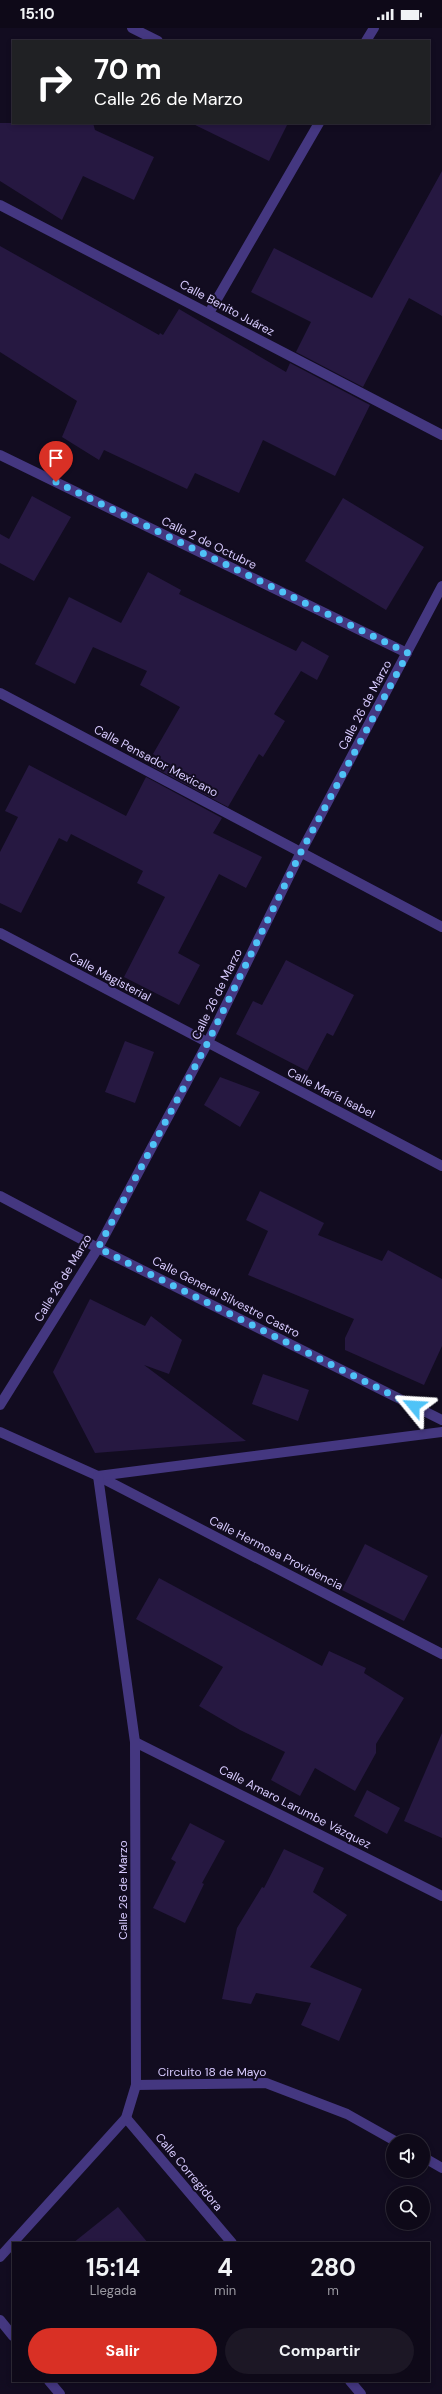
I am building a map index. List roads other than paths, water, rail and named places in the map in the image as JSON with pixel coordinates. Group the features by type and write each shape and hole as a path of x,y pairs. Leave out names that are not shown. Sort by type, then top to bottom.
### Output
{"street":[{"path":"132,28 156,40"},
{"path":"367,40 374,28"},
{"path":"209,313 318,124"},
{"name":"Calle Benito Juárez","path":"0,205 442,435"},
{"name":"Calle 2 de Octubre","path":"0,455 408,653"},
{"name":"Calle 26 de Marzo","path":"0,1405 98,1248 207,1044 301,852 408,653 442,586"},
{"name":"Calle Pensador Mexicano","path":"0,694 442,927"},
{"name":"Calle Magisterial","path":"0,933 207,1044"},
{"name":"Calle María Isabel","path":"207,1044 442,1166"},
{"name":"Calle General Silvestre Castro","path":"0,1196 98,1248 442,1420"},
{"name":"Calle Hermosa Providencia","path":"0,1432 98,1476 442,1654"},
{"path":"98,1476 442,1432"},
{"name":"Calle 26 de Marzo","path":"14,2242 126,2118 136,2085 135,1742 98,1476"},
{"name":"Calle Amaro Larumbe Vázquez","path":"135,1742 442,1896"},
{"name":"Circuito 18 de Mayo","path":"136,2085 266,2083 347,2114 386,2136"},
{"name":"Calle Corregidora","path":"126,2118 231,2242"},
{"path":"430,2161 442,2168"},
{"name":"Calle 26 de Marzo","path":"0,2257 12,2244"},
{"path":"0,2320 12,2335"},
{"path":"50,2382 60,2394"},
{"path":"351,2382 361,2394"}]}
